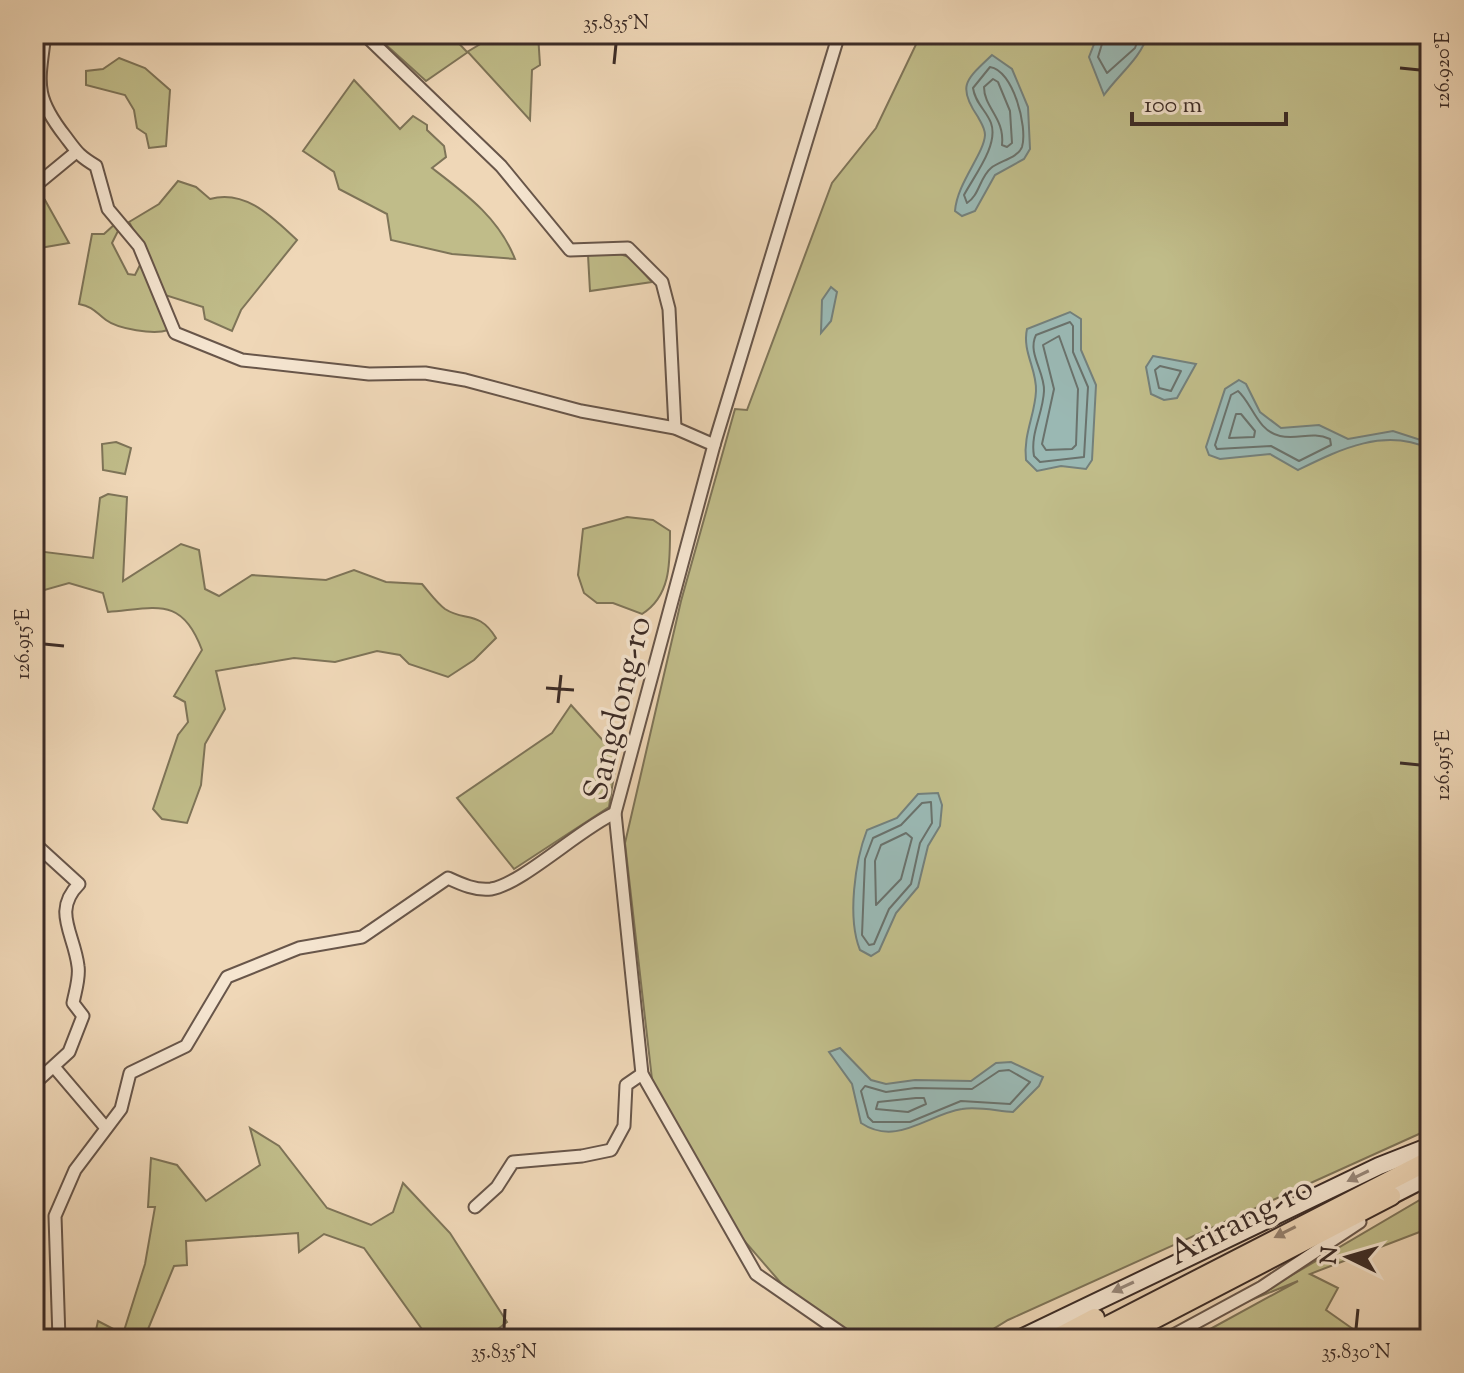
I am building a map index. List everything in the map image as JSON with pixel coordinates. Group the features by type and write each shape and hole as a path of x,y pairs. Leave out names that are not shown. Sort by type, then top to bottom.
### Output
{"highway":[{"name":"Arirang-ro","path":"1082,1339 1430,1160"},
{"name":"Arirang-ro","path":"1116,1339 1391,1196"},
{"path":"1055,1339 1104,1313 1151,1301"}],"main road":[{"path":"1019,1339 1379,1166 1430,1146"},
{"name":"Arirang-ro","path":"1391,1196 1430,1176"}],"street":[{"path":"45,34 39,83 50,120 75,153 96,166 108,209 139,246 175,333 242,360 369,374 425,373 465,380 581,411 675,428 714,445"},
{"path":"364,34 501,166 570,250 628,248 662,282 669,309 675,428"},
{"name":"Sangdong-ro","path":"839,34 714,445 615,813 642,1074 756,1274 850,1339"},
{"path":"34,176 41,181 75,153"},
{"path":"59,1339 55,1216 75,1170 121,1109 130,1073 186,1046 227,977 299,948 362,937 448,878 467,887 492,889 615,813"},
{"path":"34,843 79,884 67,897 64,915 79,970 73,1003 83,1016 74,1043 55,1068 34,1084"},
{"path":"55,1068 106,1128"},
{"path":"475,1207 497,1187 513,1162 582,1156 611,1150 624,1126 626,1085 642,1074"},
{"path":"1166,1339 1306,1259 1345,1230 1392,1205 1391,1196"}],"shaded area":[{"path":"374,34 450,34 467,52 497,34 538,34 540,65 532,70 530,120 468,52 426,81"},
{"path":"921,34 1430,34 1430,1129 1008,1320 977,1339 864,1339 800,1305 728,1222 653,1088 625,843 681,601 735,409 747,410 832,183 876,128"},
{"path":"119,58 145,68 170,90 166,146 149,148 146,134 137,128 134,110 125,95 86,85 86,71 103,69"},
{"path":"354,80 400,129 413,116 427,125 427,130 444,146 446,157 432,168 491,219 515,259 452,254 391,240 387,214 339,189 334,172 303,151"},
{"path":"178,181 196,187 210,199 223,197 247,202 297,240 241,310 232,331 205,319 203,307 165,295 154,267 129,222 159,204"},
{"path":"45,200 69,243 34,249 34,227 42,201"},
{"path":"115,224 118,231 112,243 128,274 135,275 141,263 168,330 145,331 119,326 79,304 92,234 104,234"},
{"path":"620,254 629,257 652,282 590,291 588,255"},
{"path":"116,442 131,448 125,474 103,470 102,444"},
{"path":"108,494 127,497 123,581 181,544 199,550 205,589 219,596 252,575 326,580 354,570 386,582 422,584 445,609 484,623 496,638 474,660 448,677 409,664 400,655 377,651 335,662 294,658 216,671 225,709 205,744 201,785 187,823 162,819 153,809 178,735 188,722 185,702 174,696 202,650 194,633 186,621 166,609 108,612 103,593 69,583 34,593 37,551 93,558 100,498"},
{"path":"627,517 653,520 670,531 669,566 664,588 652,607 642,614 613,603 597,603 584,593 578,575 583,529"},
{"path":"571,705 617,756 609,807 514,869 457,798 552,733"},
{"path":"250,1128 279,1146 327,1208 371,1225 393,1212 403,1183 450,1233 507,1322 485,1339 429,1339 364,1248 324,1234 299,1252 298,1233 186,1241 187,1265 174,1266 144,1339 94,1339 98,1321 123,1334 145,1264 155,1207 148,1207 151,1158 177,1165 206,1201 260,1165"},
{"path":"1430,1194 1430,1228 1310,1274 1338,1288 1326,1310 1367,1339 1192,1339 1298,1281 1246,1302"}],"water":[{"path":"1098,34 1148,34 1135,58 1104,95 1089,57"},
{"path":"992,55 1012,69 1028,107 1030,149 1024,159 995,175 975,211 962,216 955,211 957,200 985,135 967,97 967,83"},
{"path":"831,287 837,292 831,321 821,333 822,300"},
{"path":"1070,312 1081,319 1081,350 1096,385 1092,460 1086,469 1061,466 1037,471 1026,460 1026,442 1036,391 1026,345 1027,329"},
{"path":"1153,356 1196,364 1177,398 1164,400 1151,394 1146,367"},
{"path":"1239,380 1246,384 1260,412 1281,428 1319,425 1348,439 1393,431 1430,443 1430,449 1396,440 1379,441 1329,455 1298,470 1270,454 1220,459 1209,455 1206,447 1225,389"},
{"path":"938,793 942,805 940,826 928,846 918,887 896,913 879,951 871,956 860,950 853,906 856,873 867,830 897,818 918,794"},
{"path":"840,1048 871,1080 886,1084 915,1080 971,1081 996,1063 1011,1062 1043,1077 1039,1086 1013,1112 962,1109 912,1127 887,1132 861,1123 852,1084 829,1052"}]}
